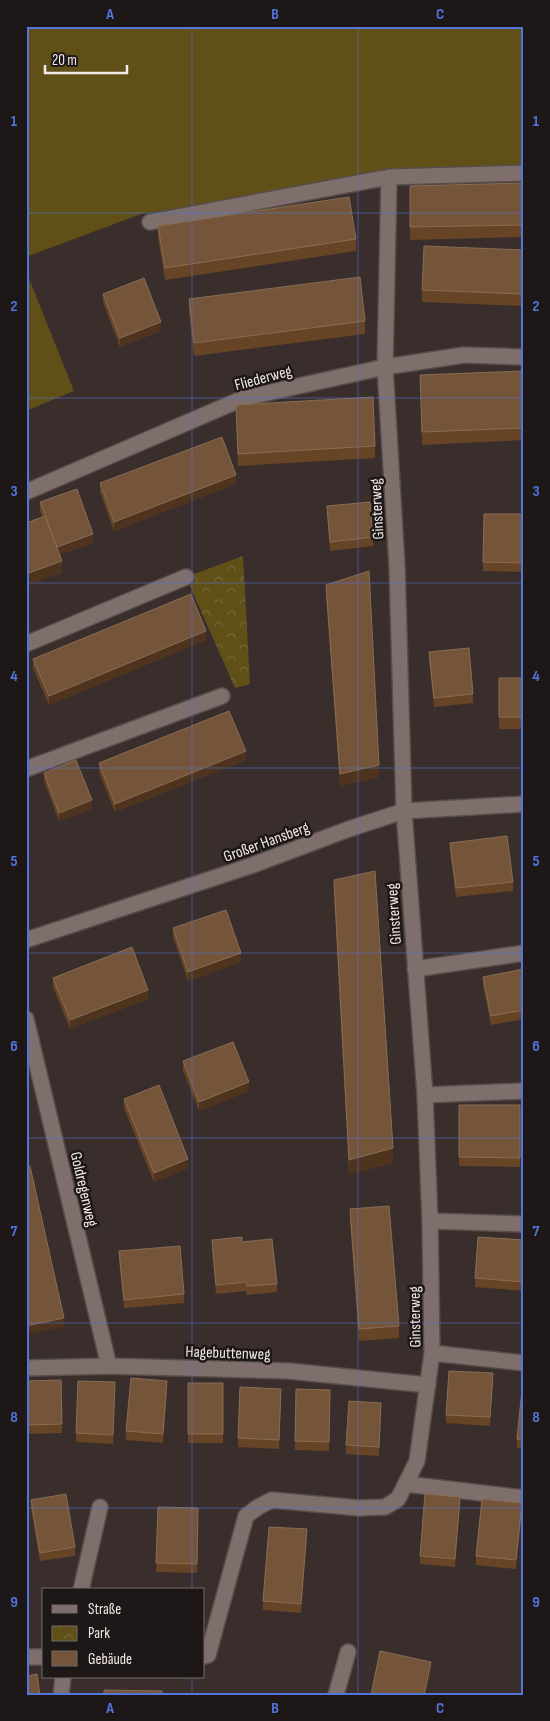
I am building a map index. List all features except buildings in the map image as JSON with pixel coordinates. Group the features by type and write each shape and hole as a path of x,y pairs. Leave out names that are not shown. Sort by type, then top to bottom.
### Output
{"street":[{"path":"150,222 389,177 524,172"},
{"name":"Ginsterweg","path":"205,1656 208,1655 246,1516 272,1500 359,1508 385,1507 398,1499 417,1461 432,1353 430,1221 425,1095 404,811 397,566 385,367 389,177"},
{"name":"Fliederweg","path":"26,492 244,398 385,367 464,355 524,357"},
{"path":"26,644 186,578"},
{"path":"26,769 222,696"},
{"name":"Großer Hansberg","path":"26,940 253,865 349,828 404,811 524,804"},
{"path":"415,970 524,953"},
{"name":"Goldregenweg","path":"26,1019 109,1366"},
{"path":"425,1095 524,1091"},
{"path":"430,1221 524,1224"},
{"path":"432,1353 524,1363"},
{"name":"Hagebuttenweg","path":"26,1368 109,1366 290,1372 428,1385"},
{"path":"406,1484 524,1498"},
{"path":"80,1588 100,1507"},
{"path":"336,1695 348,1652"},
{"path":"26,1657 42,1657"},
{"path":"61,1695 63,1678"}],"green space":[{"path":"26,26 524,26 524,173 389,177 141,214 26,257"},
{"path":"26,271 74,391 26,411"},
{"path":"243,556 250,684 235,688 186,577"}]}
